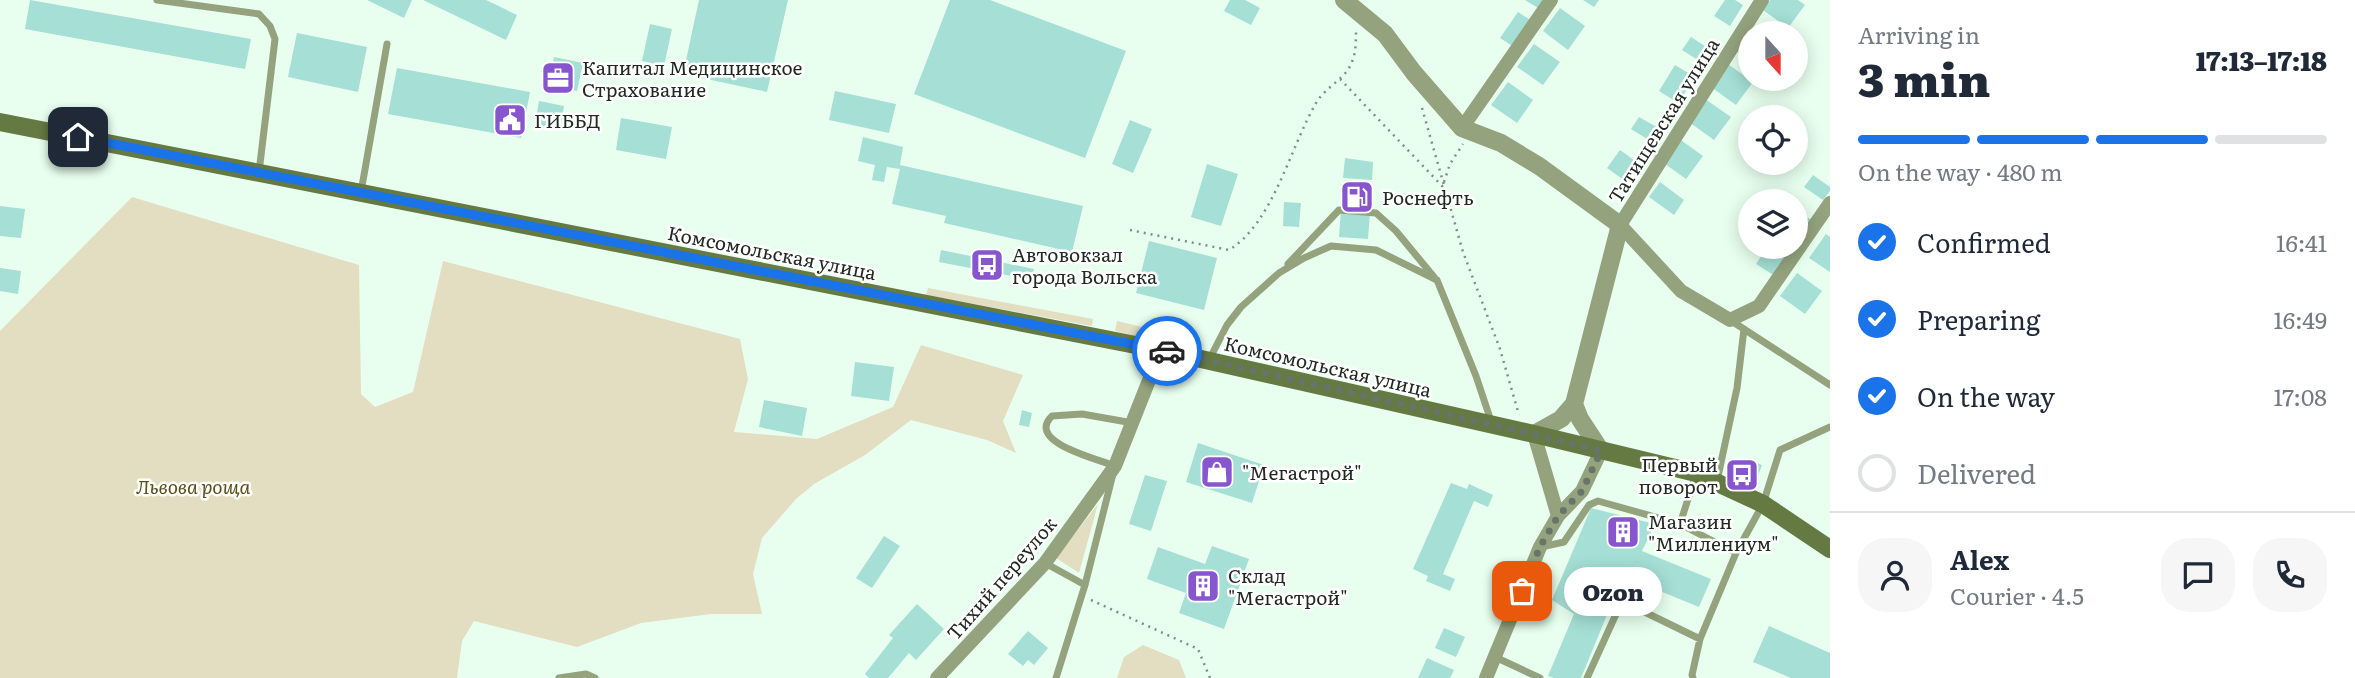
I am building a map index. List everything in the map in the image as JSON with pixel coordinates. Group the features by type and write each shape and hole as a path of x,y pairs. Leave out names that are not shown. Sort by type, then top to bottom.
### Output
{"main road":[{"name":"Комсомольская улица","path":"0,121 1161,350 1529,433 1696,473 1763,504 1830,549"}],"street":[{"path":"1463,135 1550,0"},
{"name":"Татищевская улица","path":"1620,225 1762,0"},
{"path":"1346,2 1385,34 1463,135 1501,143 1539,166 1620,225 1681,291 1730,320 1759,306 1830,203"},
{"path":"1558,516 1529,433 1561,419 1574,404 1620,225"},
{"name":"Тихий переулок","path":"937,678 1045,562 1115,466 1134,424 1161,350"},
{"path":"1486,678 1540,547 1558,516 1582,491 1601,451 1580,419 1574,404"}],"lane":[{"path":"157,0 259,14 270,26 275,39 259,172"},
{"path":"360,192 387,44"},
{"path":"1209,360 1227,325 1241,307 1279,273 1339,210 1376,213 1396,231 1437,280 1476,376 1492,425"},
{"path":"1279,273 1331,246 1376,250 1437,280"},
{"path":"1730,320 1830,385"},
{"path":"1717,482 1737,387 1744,329"},
{"path":"1056,678 1085,584 1115,466 1063,446 1048,437 1046,421 1052,415 1082,414 1134,424"},
{"path":"1693,678 1700,639 1736,553 1763,504 1780,450 1830,427"},
{"path":"1680,524 1696,473"},
{"path":"1582,491 1591,493 1598,501 1680,524 1736,553"},
{"path":"1540,547 1564,542 1589,505 1598,501"},
{"path":"1045,562 1085,584"},
{"path":"1587,678 1622,601 1700,639"},
{"path":"1495,657 1541,678"},
{"path":"559,678 586,674 595,678"}],"path":[{"path":"1130,230 1229,250 1242,242 1265,214 1318,100 1349,69 1357,48 1355,29 1346,2"},
{"path":"1414,73 1425,123 1463,252 1529,433"},
{"path":"1339,78 1446,190"},
{"path":"1444,182 1463,135"},
{"path":"1081,596 1198,649 1210,678"}],"green space":[{"name":"Львова роща","path":"132,197 359,265 361,394 375,407 413,392 443,261 740,339 748,379 734,432 817,439 893,407 921,345 1023,375 1003,421 1016,453 987,440 911,420 865,455 814,484 796,499 762,538 753,574 762,614 711,614 641,623 577,647 474,621 462,641 457,678 0,678 0,331"},
{"path":"928,288 1093,319 1092,326 926,295"},
{"path":"1117,321 1201,341 1199,351 1115,331"},
{"path":"1098,504 1079,573 1056,558"},
{"path":"1143,645 1179,660 1186,678 1117,678 1124,657"}],"building":[{"path":"30,0 251,39 245,69 25,29"},
{"path":"367,0 412,0 404,18"},
{"path":"423,0 486,0 517,15 506,40"},
{"path":"699,0 788,0 767,92 683,74"},
{"path":"950,0 990,0 1126,51 1085,158 914,94"},
{"path":"1230,0 1245,0 1260,8 1251,25 1224,11"},
{"path":"1525,0 1543,0 1538,8"},
{"path":"1583,0 1599,0 1594,7"},
{"path":"1725,0 1735,0 1743,5 1730,26 1714,16"},
{"path":"1770,0 1798,0 1805,5 1793,21 1778,21 1763,10"},
{"path":"1560,8 1585,26 1568,50 1543,31"},
{"path":"1518,12 1532,21 1514,47 1500,38"},
{"path":"650,24 672,29 664,66 642,61"},
{"path":"297,33 367,47 358,92 288,77"},
{"path":"1691,37 1714,52 1706,65 1682,50"},
{"path":"1534,44 1560,62 1543,85 1517,67"},
{"path":"554,57 583,63 577,91 548,84"},
{"path":"1728,64 1738,71 1738,91 1746,91 1736,105 1711,87"},
{"path":"1675,65 1695,77 1678,103 1659,91"},
{"path":"397,68 530,92 521,138 388,114"},
{"path":"1508,82 1533,100 1517,123 1491,105"},
{"path":"835,91 896,104 889,133 829,120"},
{"path":"1705,99 1731,117 1714,140 1689,122"},
{"path":"539,101 564,106 560,129 535,125"},
{"path":"1639,117 1660,129 1652,142 1631,129"},
{"path":"621,118 672,127 666,159 616,150"},
{"path":"1130,120 1152,129 1133,173 1112,164"},
{"path":"863,137 903,147 900,165 1083,206 1072,252 944,223 946,216 892,204 900,169 887,167 884,182 872,180 875,165 858,161"},
{"path":"1678,138 1703,156 1686,179 1661,161"},
{"path":"1620,150 1638,163 1625,181 1607,168"},
{"path":"1345,158 1373,162 1372,180 1343,178"},
{"path":"1207,164 1238,174 1221,226 1191,217"},
{"path":"1813,175 1830,187 1830,191 1823,200 1804,187"},
{"path":"1660,182 1684,200 1674,215 1649,197"},
{"path":"1342,196 1371,198 1368,239 1339,237"},
{"path":"1284,202 1301,203 1299,227 1283,226"},
{"path":"0,206 25,209 21,238 0,236"},
{"path":"1826,234 1830,237 1830,272 1809,258"},
{"path":"1149,241 1217,258 1204,310 1136,293"},
{"name":"Автовокзал города Вольска","path":"941,250 1034,269 1032,280 939,262"},
{"path":"1759,259 1786,259 1775,276 1756,264"},
{"path":"0,268 21,271 18,294 0,291"},
{"path":"1797,273 1822,291 1805,314 1780,296"},
{"path":"855,362 894,367 889,401 851,396"},
{"path":"764,400 807,408 802,436 759,427"},
{"path":"1022,410 1032,413 1029,427 1019,425"},
{"path":"1198,443 1264,465 1252,503 1186,482"},
{"path":"1745,459 1762,465 1756,481 1726,470 1729,460 1743,465"},
{"path":"1145,475 1167,481 1151,531 1129,524"},
{"path":"1451,483 1467,489 1469,484 1493,495 1488,507 1474,501 1443,574 1455,579 1450,591 1426,581 1428,576 1413,569"},
{"path":"1591,508 1655,524 1642,551 1711,579 1699,607 1623,576 1581,678 1554,678 1548,676 1574,614 1552,600"},
{"path":"884,536 900,546 872,588 856,578"},
{"name":"Склад \"Мегастрой\"","path":"1212,546 1249,559 1224,629 1179,613 1186,593 1147,579 1158,547 1205,564"},
{"path":"917,604 944,629 916,660 909,653 888,678 869,678 865,674 893,638 889,635"},
{"path":"1769,626 1830,653 1830,678 1791,678 1753,662"},
{"path":"1444,628 1465,637 1456,657 1435,648"},
{"path":"1028,631 1048,648 1034,665 1028,660 1023,666 1008,654"},
{"path":"1427,658 1454,670 1450,678 1418,678"}],"way so far":[{"path":"1167,351 1601,451 1582,491 1558,516 1540,547 1522,591"}],"place":[{"name":"Капитал Медицинское Страхование","path":"558,78"},
{"name":"ГИББД","path":"510,120"},
{"name":"Роснефть","path":"1357,197"},
{"name":"Автовокзал города Вольска","path":"987,265"},
{"name":"\"Мегастрой\"","path":"1217,472"},
{"name":"Первый поворот","path":"1742,475"},
{"name":"Магазин \"Миллениум\"","path":"1623,532"},
{"name":"Склад \"Мегастрой\"","path":"1203,586"},
{"name":"Ozon","path":"1522,591"}],"route":[{"path":"78,137 1167,351"}]}
